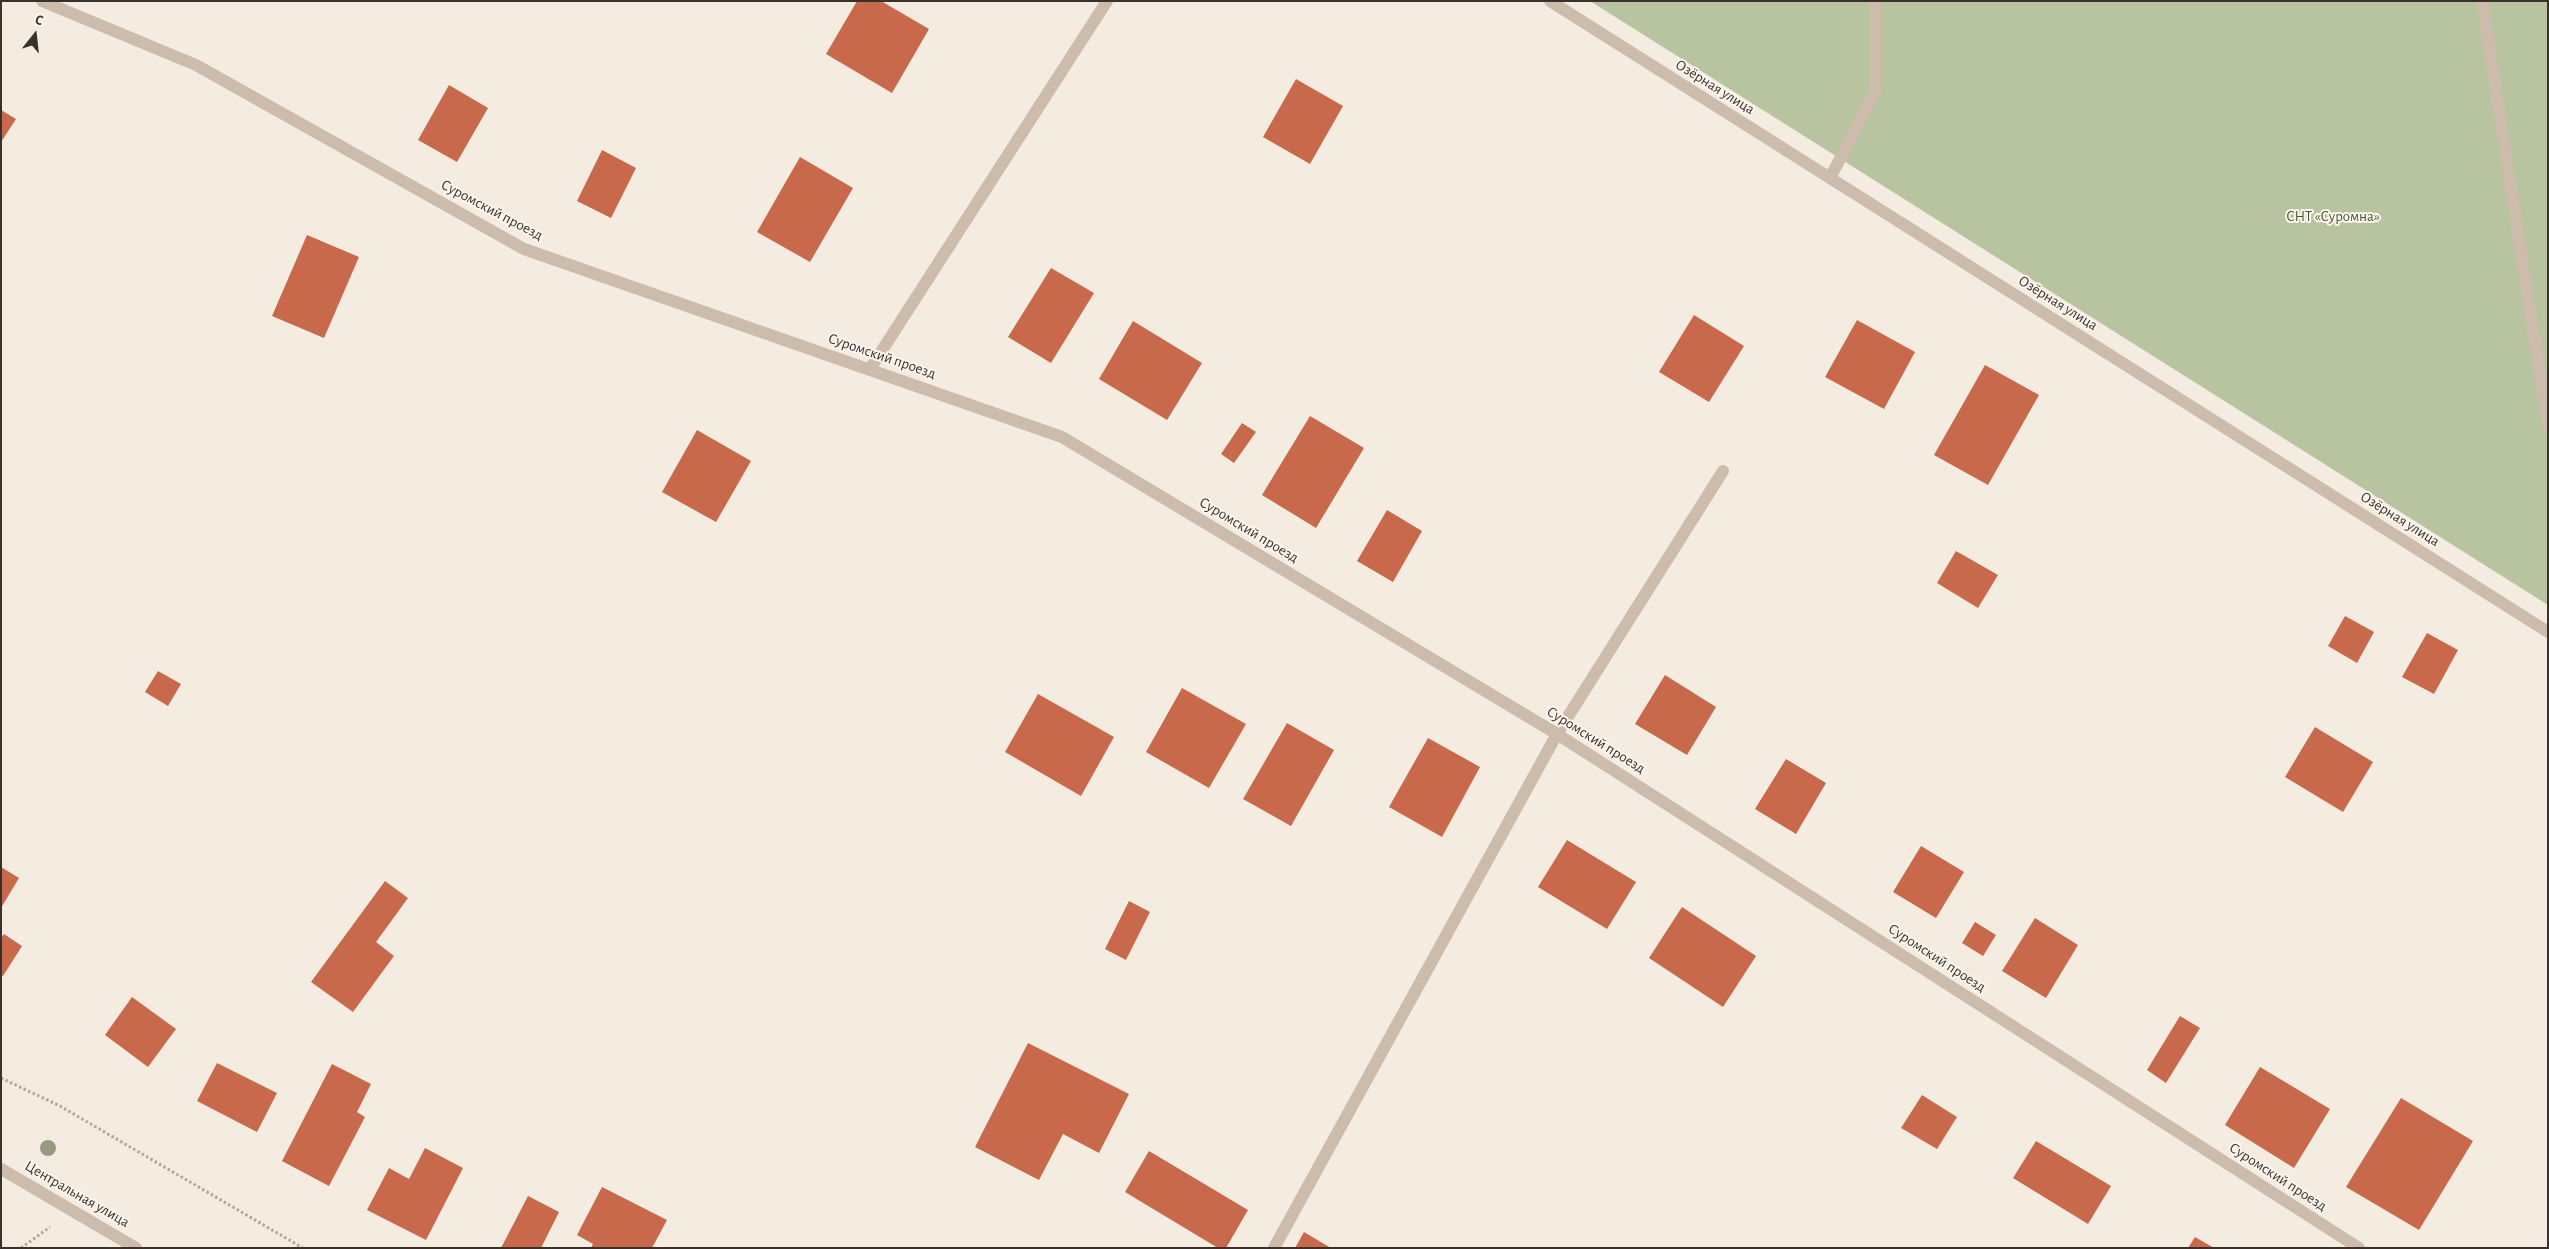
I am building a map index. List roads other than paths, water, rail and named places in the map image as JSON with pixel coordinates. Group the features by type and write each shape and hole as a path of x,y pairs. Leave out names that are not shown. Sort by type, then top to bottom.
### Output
{"street":[{"name":"Суромский проезд","path":"42,1 196,65 524,249 1062,437 1557,734 2359,1248"},
{"path":"870,369 1108,1"},
{"name":"Озёрная улица","path":"1550,1 2548,632"},
{"path":"1830,178 1875,91 1875,1"},
{"path":"2482,1 2548,427"},
{"path":"1274,1248 1557,734 1724,471"},
{"name":"Центральная улица","path":"1,1169 136,1248"}],"park label":[{"name":"СНТ «Суромна»","path":"2333,216"}]}
